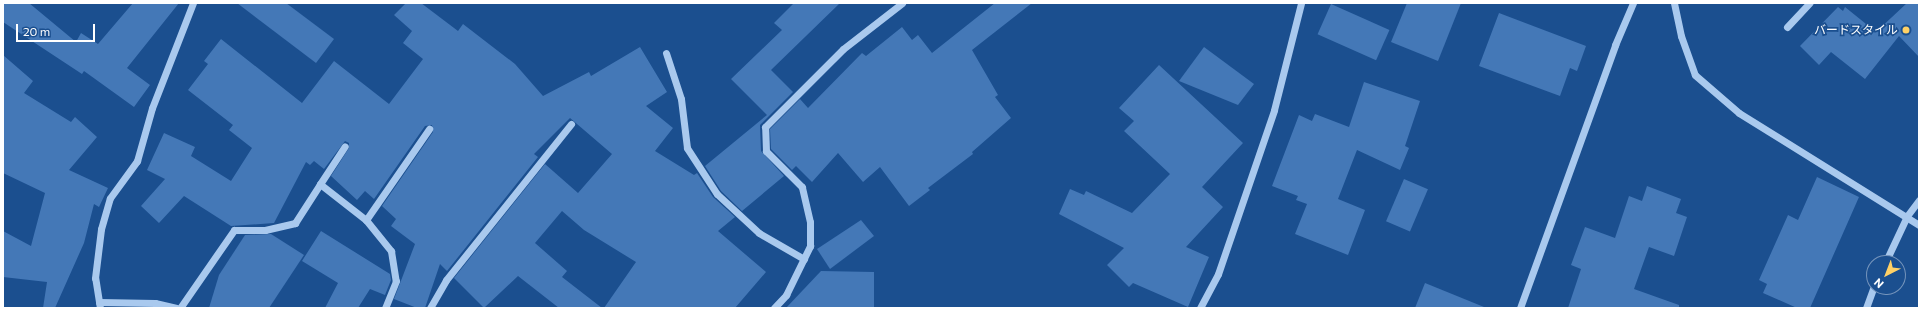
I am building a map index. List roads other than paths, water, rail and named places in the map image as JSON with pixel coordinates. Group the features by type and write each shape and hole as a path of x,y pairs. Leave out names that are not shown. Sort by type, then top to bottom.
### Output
{"street":[{"path":"176,308 155,303 100,305 95,278 101,229 110,198 136,161 152,108 193,3"},
{"path":"774,308 786,295 810,246 810,222 802,187 766,151 765,127 843,49 902,3"},
{"path":"1200,308 1218,274 1274,110 1301,3"},
{"path":"1520,308 1615,46 1633,3"},
{"path":"1674,3 1681,36 1695,75 1739,113 1907,216 1919,225"},
{"path":"1787,27 1809,3"},
{"path":"666,53 681,99 687,148 717,194 759,233 804,258"},
{"path":"430,308 446,280 571,124"},
{"path":"366,220 429,129"},
{"path":"180,308 234,230 265,230 295,223 345,146"},
{"path":"320,184 366,220 392,251 396,281 385,308"},
{"path":"1889,255 1907,216 1919,200"},
{"path":"1866,308 1871,295"}],"place":[{"name":"バードスタイル","path":"1906,30"}]}
